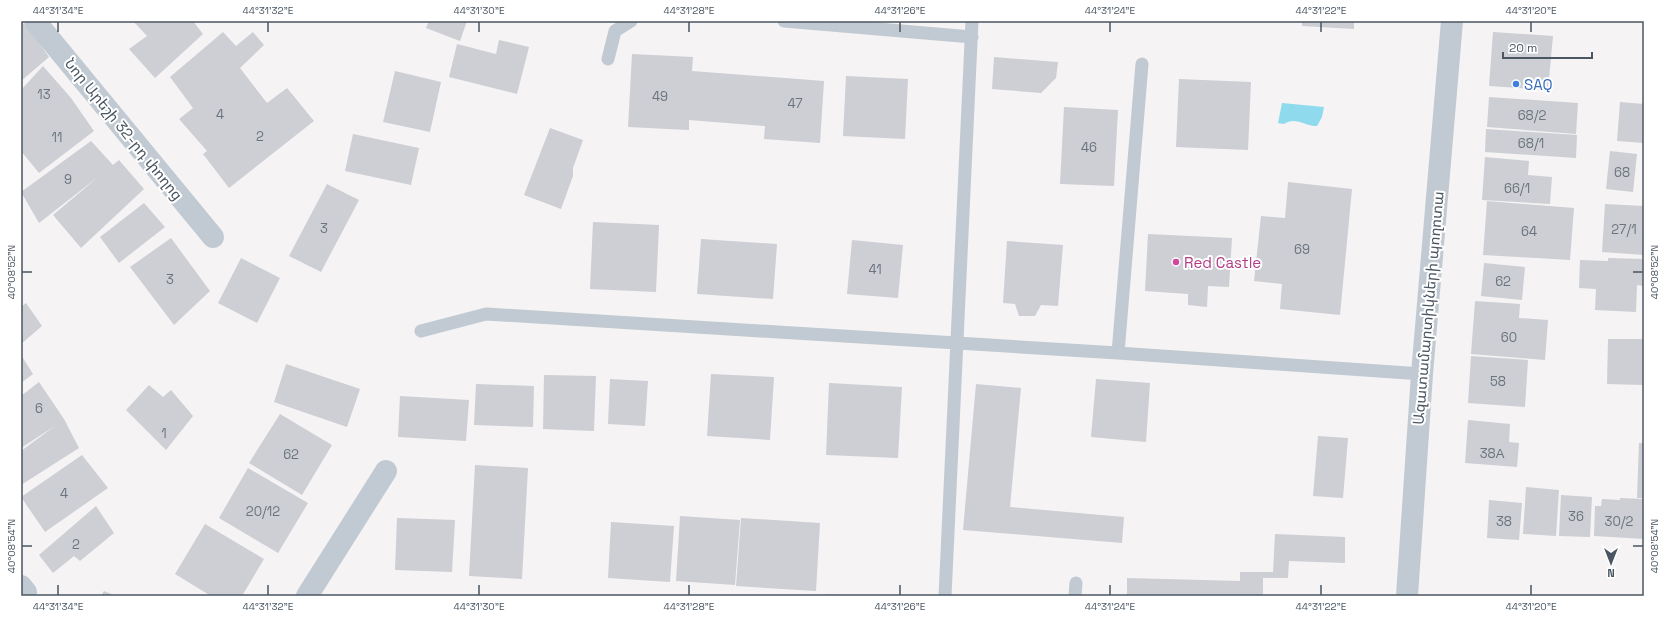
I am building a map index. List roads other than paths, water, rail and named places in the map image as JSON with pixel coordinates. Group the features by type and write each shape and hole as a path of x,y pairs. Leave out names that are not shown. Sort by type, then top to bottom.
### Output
{"street":[{"name":"Նոր Արեշի 32-րդ փողոց","path":"35,21 213,237"},
{"name":"Ազատամարտիկների պողոտա","path":"1407,596 1422,374 1452,21"},
{"path":"306,596 386,471"}],"lane":[{"path":"608,59 615,31 631,21"},
{"path":"784,21 972,37"},
{"path":"945,596 972,21"},
{"path":"1118,353 1142,64"},
{"path":"421,331 486,314 1118,353 1422,374"}],"water":[{"path":"1282,103 1324,107 1322,117 1317,126 1296,121 1284,124 1278,123"}],"place":[{"name":"SAQ","path":"1516,84"},
{"name":"Red Castle","path":"1176,262"}]}
